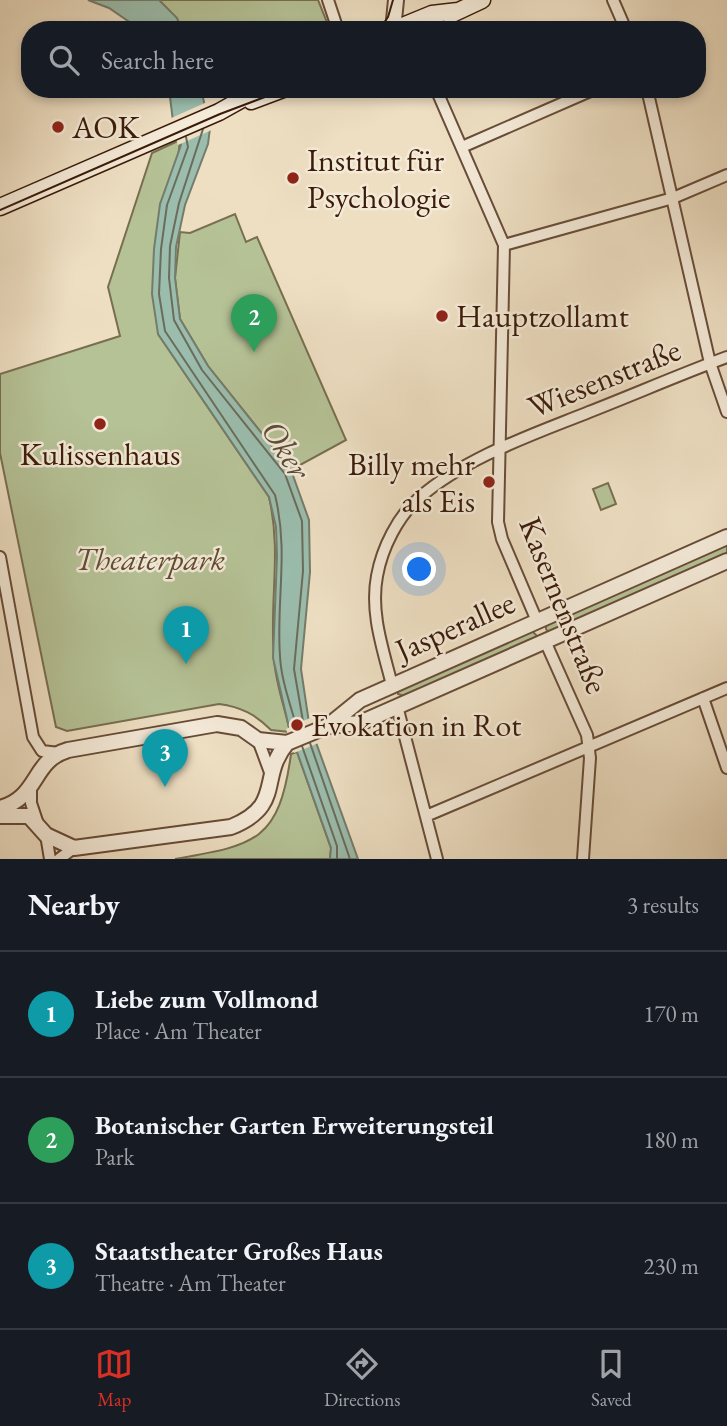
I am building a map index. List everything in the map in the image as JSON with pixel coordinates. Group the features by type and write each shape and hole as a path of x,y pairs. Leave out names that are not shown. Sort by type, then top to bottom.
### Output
{"main road":[{"path":"419,21 432,14 458,11 482,0"},
{"path":"219,112 244,98"},
{"path":"0,207 219,112 258,98"}],"street":[{"path":"328,0 335,21"},
{"path":"396,0 403,21"},
{"path":"613,0 622,21"},
{"name":"Kasernenstraße","path":"440,98 504,245 499,531 587,735 583,859"},
{"path":"462,147 575,98"},
{"path":"649,98 710,363 727,412"},
{"path":"504,245 673,198 727,175"},
{"name":"Wiesenstraße","path":"392,685 376,619 375,588 382,555 400,519 418,499 441,481 520,440 727,357"},
{"name":"Jasperallee","path":"328,726 352,704 392,685 727,537"},
{"path":"0,557 33,737 42,751 42,768"},
{"name":"Jasperallee","path":"59,753 217,724 240,728 258,740 287,743 328,726 360,723 727,561"},
{"path":"392,685 437,859"},
{"path":"426,816 727,688"},
{"path":"703,698 727,768"},
{"path":"258,740 271,775"},
{"path":"59,859 74,848 231,827 248,820 263,806 271,788 275,760 287,743"},
{"path":"42,751 59,753"},
{"path":"0,808 15,804 31,787 42,768 59,753"},
{"path":"31,787 31,803 50,859"},
{"path":"0,816 29,816 42,830 74,848"}],"green space":[{"path":"159,0 318,0 326,21 178,21"},
{"name":"Theaterpark","path":"180,140 158,334 269,497 275,538 275,667 290,732 271,730 247,712 219,704 67,731 56,727 0,453 0,374 120,336 108,287 152,153"},
{"path":"235,214 246,242 257,237 346,440 291,470 208,366 180,319 175,278 180,232 190,233"},
{"path":"608,483 616,504 601,510 593,489"},
{"path":"727,543 727,557 549,633 546,629 546,624"},
{"path":"531,630 538,637 407,697 398,694 398,690"},
{"path":"297,752 331,848 330,859 175,859 225,849 244,843 258,834 270,822 279,806 291,754"}],"water":[{"path":"88,0 159,0 178,21 128,21 109,8"},
{"path":"170,98 203,98 210,128 208,144 185,205 176,247 175,278 180,319 208,366 291,470 309,520 310,572 301,669 309,723 358,859 330,859 331,848 290,732 273,658 277,556 276,527 269,497 158,334 152,294 154,249 160,204 181,145 173,121"}],"pier":[{"path":"207,102 214,129 178,145 169,119"},
{"path":"312,717 321,742 294,753 286,729"}],"tram line":[{"path":"385,21 393,0"},
{"path":"0,210 262,98"}],"place":[{"name":"AOK","path":"58,127"},
{"name":"Institut für Psychologie","path":"293,178"},
{"name":"Hauptzollamt","path":"442,316"},
{"name":"Botanischer Garten Erweiterungsteil","path":"254,352"},
{"name":"Kulissenhaus","path":"100,424"},
{"name":"Billy mehr als Eis","path":"489,482"},
{"name":"Liebe zum Vollmond","path":"186,664"},
{"name":"Evokation in Rot","path":"297,725"},
{"name":"Staatstheater Großes Haus","path":"165,787"}],"water label":[{"name":"Oker","path":"287,449"}]}
